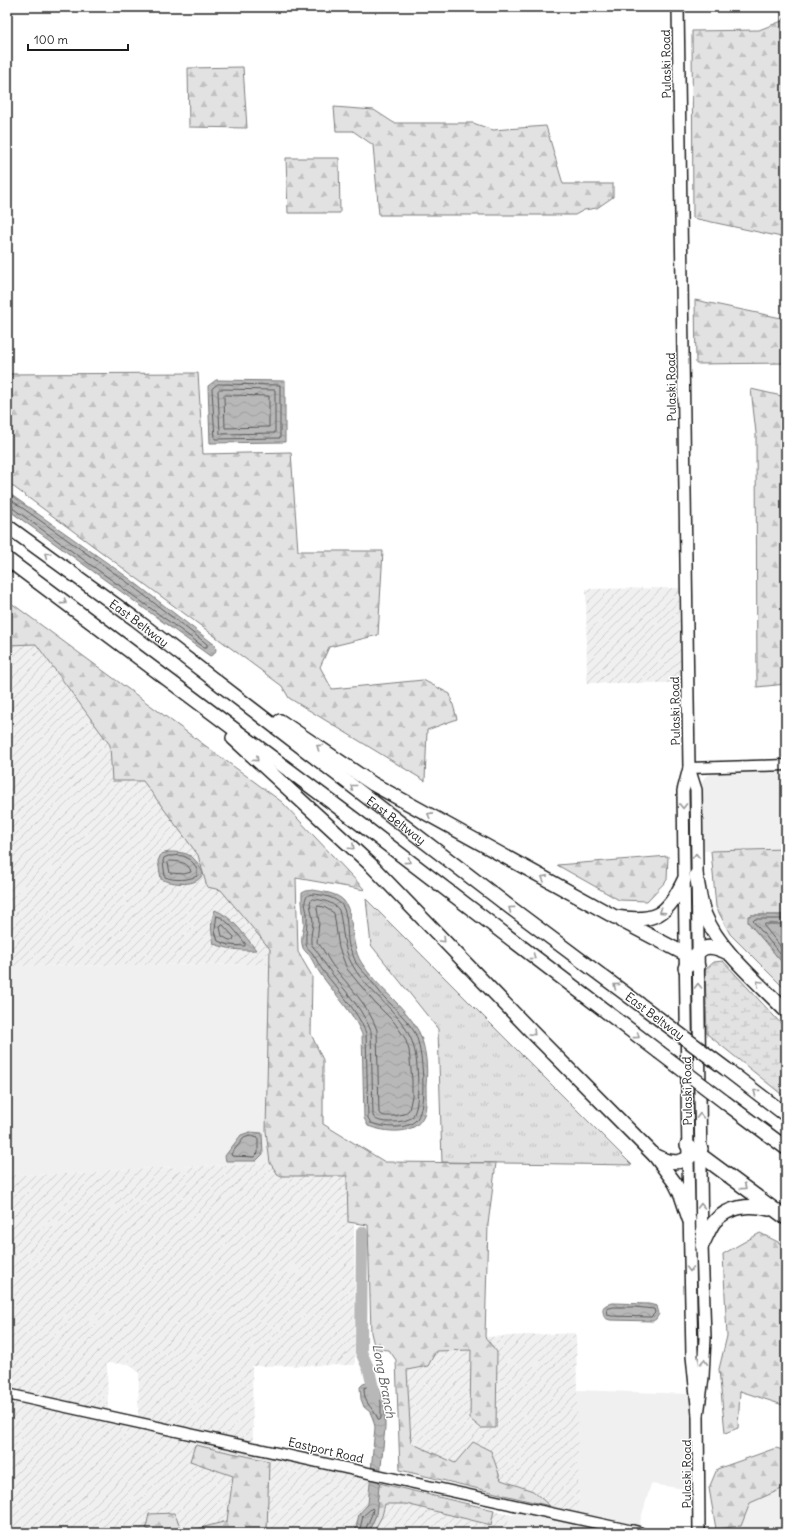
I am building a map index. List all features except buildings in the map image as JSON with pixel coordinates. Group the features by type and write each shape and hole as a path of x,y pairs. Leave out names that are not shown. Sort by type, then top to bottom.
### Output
{"highway":[{"name":"East Beltway","path":"7,526 135,619 498,899 786,1114"},
{"name":"East Beltway","path":"7,559 354,819 786,1148"},
{"path":"135,619 251,701 373,784 692,960 706,947 717,947 732,955"},
{"path":"175,685 370,864 532,1032 655,1156 675,1183 681,1195 689,1219"},
{"path":"696,875 704,914 714,933 732,955 786,1012"},
{"path":"615,917 640,920 659,913 672,904 684,880"},
{"path":"655,1156 669,1162 676,1162 695,1152 786,1218"},
{"path":"702,1245 713,1223 723,1214 736,1208 755,1205 775,1210"}],"main road":[{"name":"Pulaski Road","path":"678,7 689,768 696,790 696,875 692,960 695,1152 702,1245 705,1338 703,1377 698,1414"},
{"name":"Pulaski Road","path":"689,768 682,791 684,880 692,960"},
{"name":"Pulaski Road","path":"695,1152 689,1219 692,1356 698,1414 699,1533"}],"street":[{"path":"689,768 786,765"},
{"name":"Eastport Road","path":"7,1394 636,1532"}],"shaded area":[{"path":"679,588 681,683 587,683 586,589"},
{"path":"36,644 110,745 112,781 143,781 198,855 207,887 221,889 270,949 270,964 7,966 7,645"},
{"path":"751,770 786,770 786,849 700,851 700,789 702,781 706,776 714,773"},
{"path":"270,964 266,1131 270,1163 108,1170 105,1173 15,1175 7,1166 7,966"},
{"path":"270,1163 279,1176 347,1176 348,1222 354,1223 355,1365 252,1366 253,1444 138,1418 139,1373 129,1364 107,1363 108,1412 7,1390 7,1166 15,1175 105,1173 108,1170"},
{"path":"576,1333 579,1516 550,1506 533,1491 501,1480 491,1451 474,1442 455,1463 411,1443 407,1370 428,1366 436,1351 471,1350 470,1419 497,1352 485,1337"},
{"path":"576,1390 690,1394 692,1408 692,1490 651,1484 638,1529 579,1516"},
{"path":"7,1398 366,1478 369,1481 368,1504 359,1514 355,1533 267,1533 269,1461 190,1461 233,1476 227,1521 193,1530 181,1528 174,1513 146,1528 153,1533 7,1533"},
{"path":"786,1487 786,1533 740,1533 741,1526 750,1503"},
{"path":"385,1504 406,1504 491,1525 494,1510 512,1515 503,1533 373,1533 382,1516"},
{"path":"524,1511 614,1533 503,1533 512,1515"}],"green space":[{"path":"786,16 786,238 693,218 692,31 759,30 782,21"},
{"path":"243,67 247,128 189,127 188,68"},
{"path":"334,107 374,110 394,123 473,123 493,130 546,126 563,184 613,184 613,197 597,208 584,210 575,215 379,215 373,145 353,131 336,131"},
{"path":"286,158 339,158 340,213 288,213"},
{"path":"695,300 786,319 786,363 696,364"},
{"path":"198,373 203,454 291,452 298,551 383,551 378,635 329,647 320,667 332,689 423,680 450,694 457,719 427,730 425,781 289,698 282,686 7,482 7,374"},
{"path":"751,389 786,397 786,684 757,687 756,433"},
{"path":"7,600 282,802 365,890 296,878 298,952 312,976 311,1034 323,1060 323,1124 385,1162 496,1163 488,1224 485,1337 497,1352 496,1428 481,1428 470,1419 471,1350 436,1351 428,1366 407,1370 411,1443 455,1463 473,1442 491,1451 501,1480 533,1491 550,1506 400,1470 396,1360 389,1350 375,1349 371,1333 368,1225 348,1222 347,1176 279,1176 270,1163 266,1131 270,949 221,890 207,887 198,855 143,781 112,781 110,745 36,644 7,645"},
{"path":"786,849 786,915 751,915 748,922 786,967 786,990 730,934 716,907 711,851"},
{"path":"668,856 667,880 647,901 619,900 557,865"},
{"path":"366,899 632,1165 442,1162 438,1029 371,945"},
{"path":"723,961 786,1029 786,1098 707,1034 705,970 714,962"},
{"path":"760,1233 786,1246 786,1406 740,1391 738,1428 725,1433 719,1369 727,1336 723,1254"},
{"path":"195,1445 269,1461 267,1533 153,1533 146,1528 149,1514 174,1513 181,1528 193,1530 227,1521 233,1476 190,1461"},
{"path":"776,1448 786,1451 786,1487 750,1503 741,1526 716,1529 709,1488 717,1469"},
{"path":"379,1483 494,1510 491,1525 406,1504 385,1504 382,1516 373,1533 368,1533 376,1515"}],"water":[{"path":"216,380 285,381 285,442 210,443 208,386"},
{"path":"7,492 130,579 215,645 216,650 214,654 210,656 7,509"},
{"path":"169,852 186,854 194,858 203,873 200,878 196,881 184,884 161,879 158,861 161,854"},
{"path":"313,890 326,892 341,898 344,901 349,913 355,947 361,962 374,980 406,1013 419,1032 425,1051 427,1065 426,1108 420,1122 407,1130 391,1131 375,1128 368,1126 364,1118 362,1034 351,1014 316,968 302,945 304,924 302,893"},
{"path":"215,910 233,922 256,950 235,949 214,944 212,935 212,919"},
{"path":"786,915 786,967 748,922 748,916"},
{"path":"250,1132 262,1133 263,1154 256,1161 226,1161 225,1156 241,1135"},
{"path":"613,1303 649,1304 657,1306 659,1314 653,1321 610,1320 605,1318 603,1308"},
{"path":"376,1381 385,1401 385,1428 376,1515 368,1533 355,1533 359,1514 368,1504 375,1427 370,1412 364,1407 361,1399 360,1387 363,1384"}],"waterway":[{"name":"Long Branch","path":"362,1232 361,1352 369,1370 375,1397"}]}
